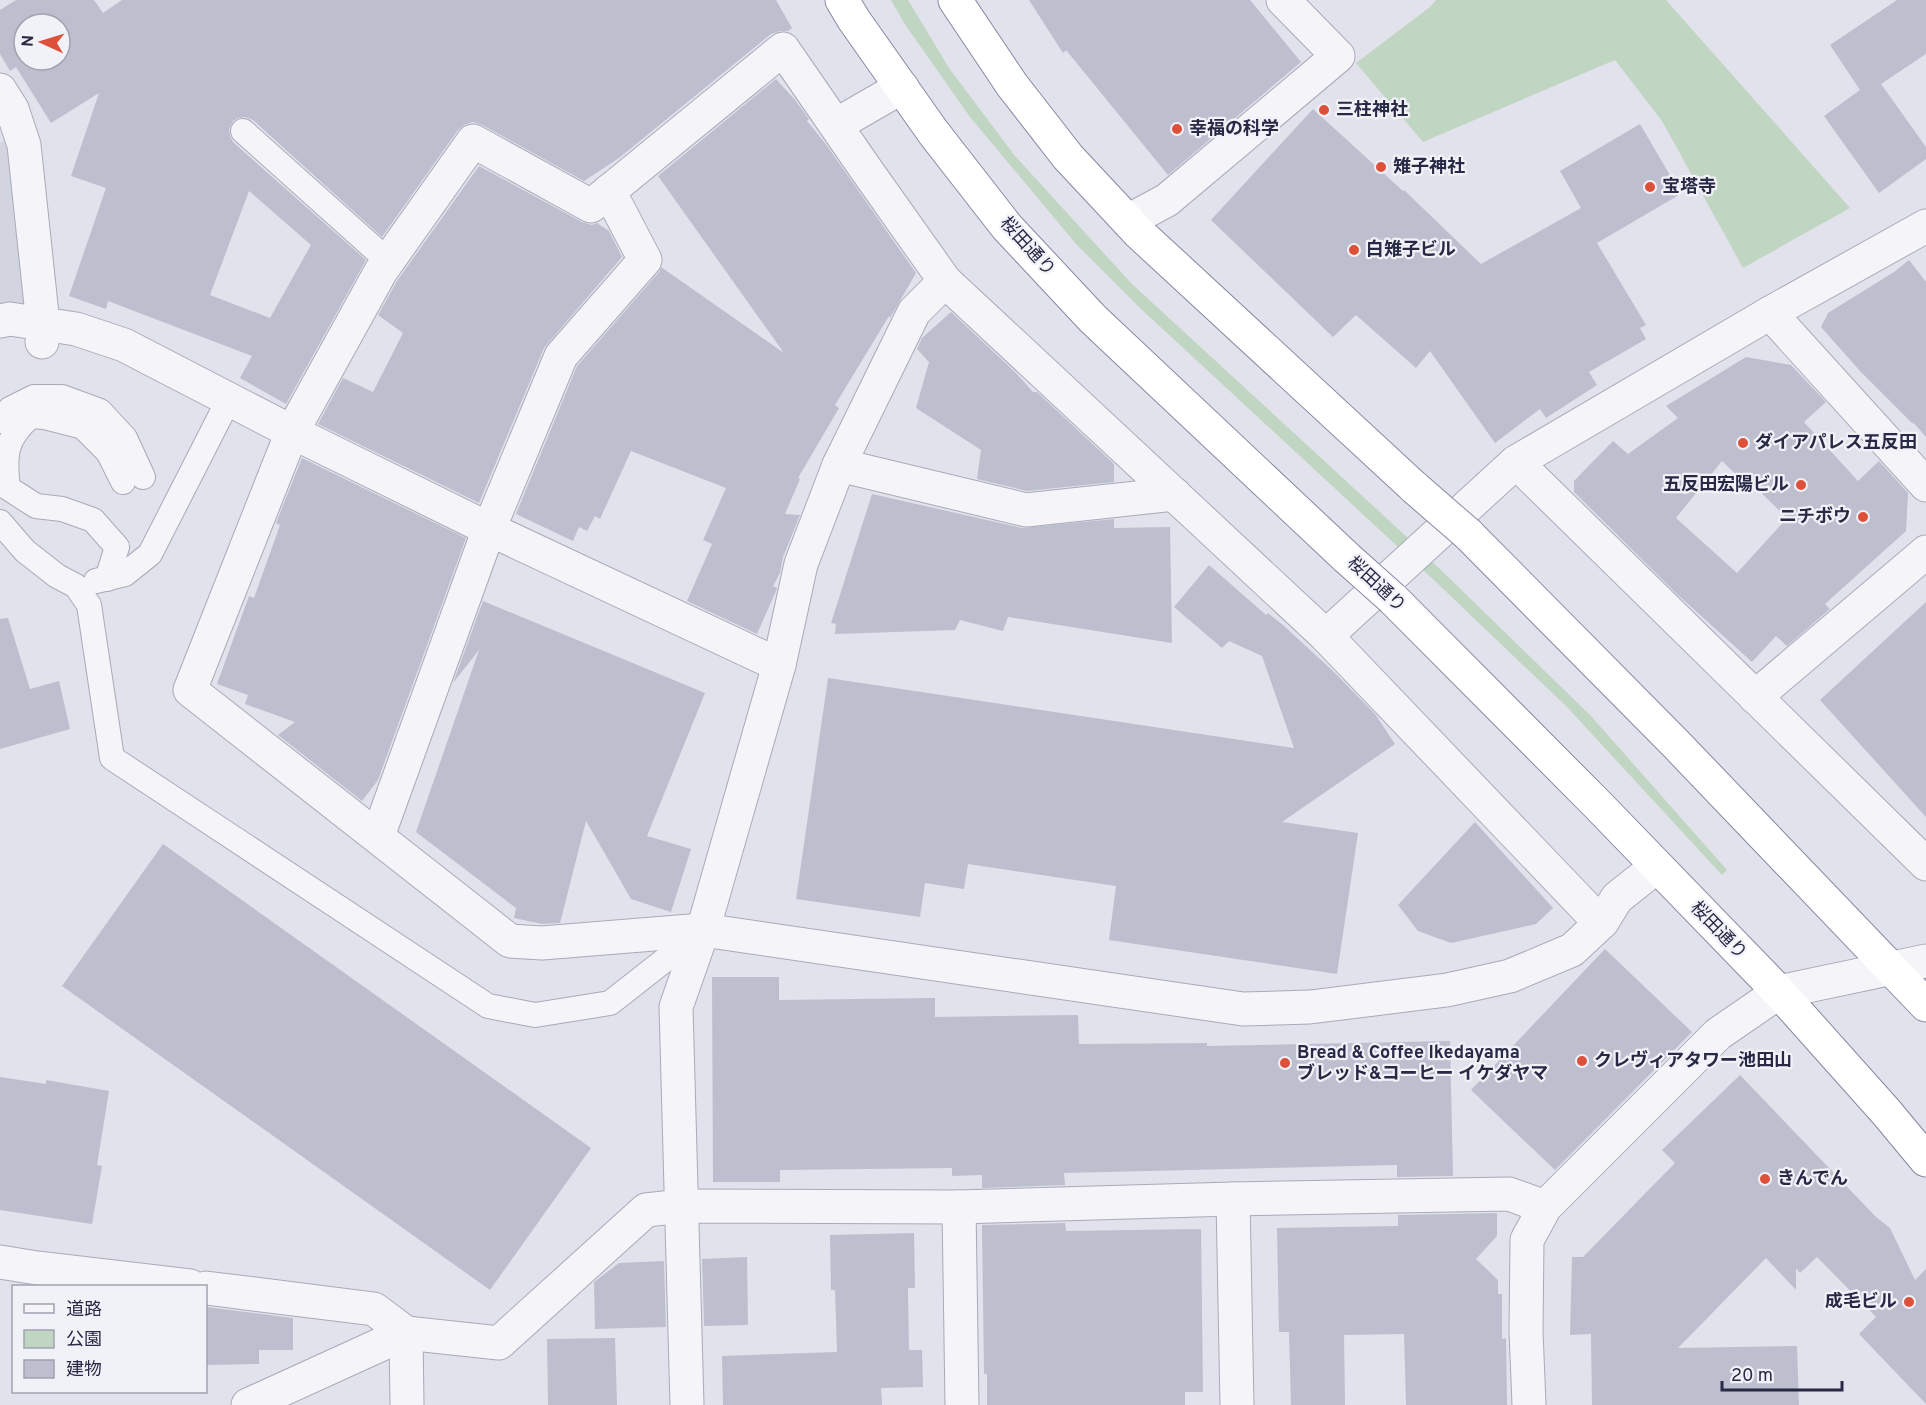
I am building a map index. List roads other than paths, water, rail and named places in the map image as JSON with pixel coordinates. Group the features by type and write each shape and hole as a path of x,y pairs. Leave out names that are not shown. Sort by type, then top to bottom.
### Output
{"highway":[{"name":"桜田通り","path":"842,0 933,132 1007,227 1085,311 1393,599 1551,758 1779,992 1926,1160"},
{"path":"955,0 1012,85 1068,157 1139,233 1415,488 1468,534 1676,743 1926,1005"}],"street":[{"path":"1128,221 1167,200 1338,56 1283,0"},
{"path":"1602,922 1591,914 1326,636 945,281 783,49 591,206 473,141 388,261 292,432 190,690 510,941 542,943 703,930 1243,1009 1310,1007 1447,990 1510,976 1572,950 1602,922 1617,898 1656,867"},
{"path":"836,125 902,87"},
{"path":"4,104 24,145 43,333"},
{"path":"378,836 489,529 561,356 645,260 609,191"},
{"path":"1326,636 1516,462 1770,313 1926,226"},
{"path":"687,1405 676,1007 703,930 778,664 801,564 839,465 915,312 945,281"},
{"path":"1770,313 1926,485"},
{"path":"0,321 10,319 43,333 76,329 124,345 292,432 489,529 778,664"},
{"path":"1516,462 1926,864"},
{"path":"839,465 1026,510 1174,494"},
{"path":"1755,698 1926,552"},
{"path":"1529,1405 1526,1331 1527,1240 1545,1207 1718,1034 1779,992 1926,960"},
{"path":"248,1405 406,1333 499,1343 646,1210 682,1206 959,1207 1509,1194 1545,1207"},
{"path":"1233,1199 1237,1405"},
{"path":"959,1207 962,1405"},
{"path":"0,1262 174,1285"},
{"path":"207,1288 374,1309 406,1333"},
{"path":"406,1333 407,1405"}],"lane":[{"path":"243,131 388,261"},
{"path":"0,421 10,410 34,397 62,397 100,411 125,438 133,480 83,427 44,417 32,416 21,425 8,444 5,464 8,488 36,506 62,509 93,520 117,547 107,579"},
{"path":"76,585 125,574 150,554 229,399"},
{"path":"0,522 25,551 57,576 76,585 89,605 112,758 488,1006 535,1015 610,1003 703,930"}],"place":[{"name":"三柱神社","path":"1324,110"},
{"name":"幸福の科学","path":"1177,129"},
{"name":"雉子神社","path":"1381,167"},
{"name":"宝塔寺","path":"1650,187"},
{"name":"白雉子ビル","path":"1354,250"},
{"name":"ダイアパレス五反田","path":"1743,443"},
{"name":"五反田宏陽ビル","path":"1801,485"},
{"name":"ニチボウ","path":"1863,517"},
{"name":"クレヴィアタワー池田山","path":"1582,1061"},
{"name":"Bread & Coffee Ikedayama ブレッド&コーヒー イケダヤマ","path":"1285,1063"},
{"name":"きんでん","path":"1765,1179"},
{"name":"成毛ビル","path":"1909,1302"}]}
